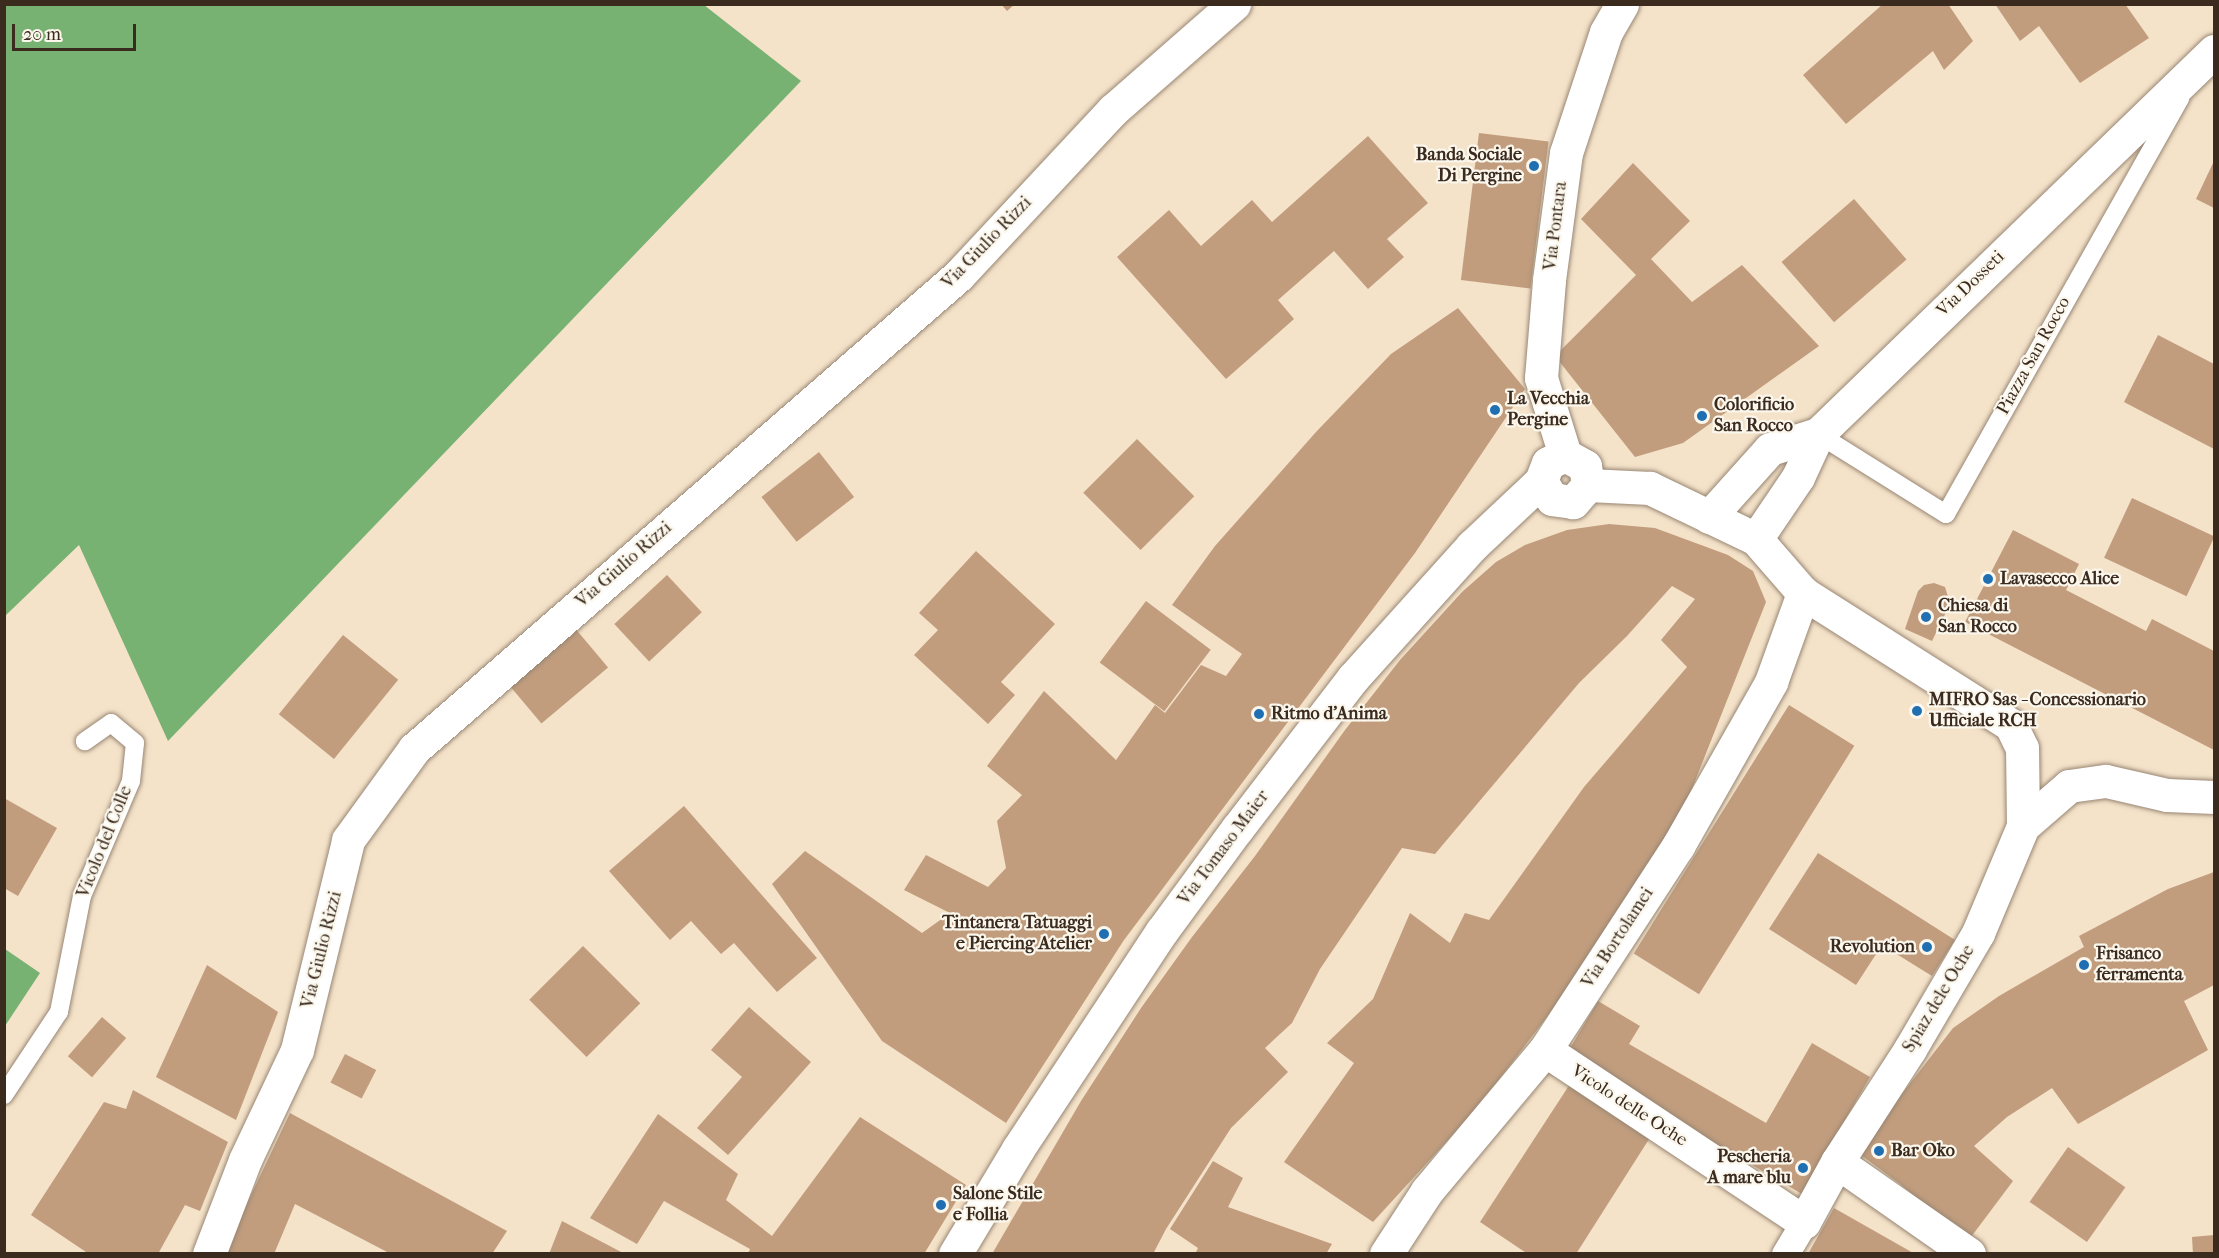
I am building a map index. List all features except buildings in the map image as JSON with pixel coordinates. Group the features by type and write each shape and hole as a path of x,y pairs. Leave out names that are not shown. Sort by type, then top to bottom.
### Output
{"street":[{"name":"Via Giulio Rizzi","path":"209,1254 245,1160 297,1050 348,840 414,749 959,275 1113,110 1234,4"},
{"name":"Via Pontara","path":"1565,455 1541,378 1552,257 1566,153 1606,32 1622,4"},
{"name":"Via Dosseti","path":"1756,540 1798,477 1818,434 2206,59"},
{"path":"1709,517 1770,449 1818,434"},
{"path":"1565,455 1585,466 1588,485 1573,502 1552,499 1541,481 1548,463 1565,455"},
{"name":"Via Tomaso Maier","path":"955,1254 1037,1119 1162,932 1244,820 1353,678 1472,546 1541,481"},
{"path":"1588,485 1650,488 1756,540 1803,593"},
{"name":"Spiaz dele Oche","path":"1803,593 2011,725 2022,748 2024,826 1978,933 1910,1049 1837,1162 1804,1222"},
{"name":"Via Bortolamei","path":"1386,1254 1427,1191 1545,1050 1678,846 1771,682 1803,593"},
{"name":"Spiaz dele Oche","path":"2024,826 2069,786 2106,782 2167,795 2214,796"},
{"name":"Vicolo delle Oche","path":"1545,1050 1804,1222"},
{"path":"1837,1162 1969,1254"},
{"path":"1785,1254 1804,1222"}],"lane":[{"name":"Piazza San Rocco","path":"1818,434 1946,514 2206,59"},
{"name":"Vicolo del Colle","path":"4,1095 59,1012 82,896 131,781 135,743 111,723 85,741"}],"green space":[{"path":"5,4 704,5 801,81 168,741 79,545 5,616"},
{"path":"5,949 40,973 5,1026"}],"place":[{"name":"Banda Sociale Di Pergine","path":"1534,166"},
{"name":"La Vecchia Pergine","path":"1495,410"},
{"name":"Colorificio San Rocco","path":"1702,416"},
{"name":"Lavasecco Alice","path":"1988,579"},
{"name":"Chiesa di San Rocco","path":"1926,617"},
{"name":"MIFRO Sas - Concessionario Ufficiale RCH","path":"1917,711"},
{"name":"Ritmo d'Anima","path":"1259,714"},
{"name":"Tintanera Tatuaggi e Piercing Atelier","path":"1104,934"},
{"name":"Revolution","path":"1927,947"},
{"name":"Frisanco ferramenta","path":"2084,965"},
{"name":"Bar Oko","path":"1879,1151"},
{"name":"Pescheria A mare blu","path":"1803,1168"},
{"name":"Salone Stile e Follia","path":"941,1205"}]}
